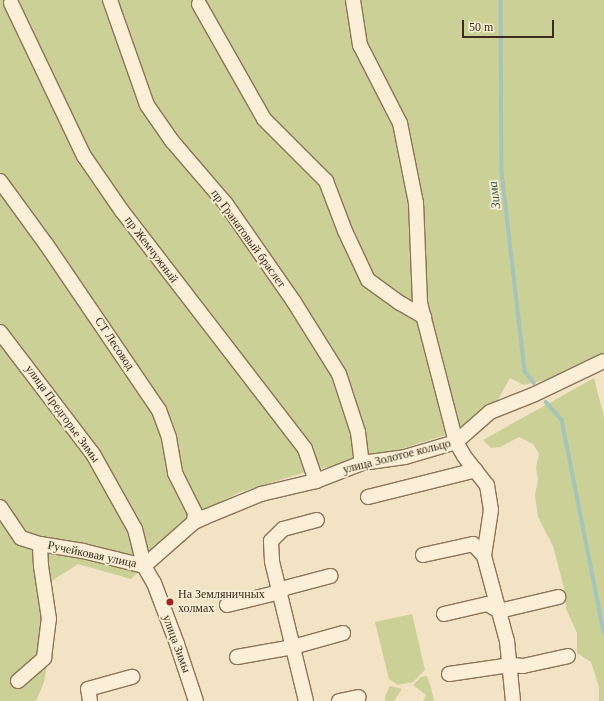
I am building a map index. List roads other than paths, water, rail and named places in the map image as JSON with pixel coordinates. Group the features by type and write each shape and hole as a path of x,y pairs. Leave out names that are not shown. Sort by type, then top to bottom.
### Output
{"street":[{"name":"пр Гранатовый браслет","path":"110,0 147,106 172,140 226,204 294,302 339,374 358,432 362,463"},
{"path":"353,0 360,45 400,123 416,203 420,303 456,442 464,456 487,486 491,510 484,556 507,642 511,665 513,701"},
{"name":"пр Жемчужный","path":"11,3 84,156 140,235 305,449 316,480"},
{"path":"199,4 264,119 326,181 345,231 368,280 400,303 424,317"},
{"name":"СТ Лесовод","path":"0,181 46,244 158,410 169,438 175,473 195,513 194,522"},
{"name":"улица Предгорье Зимы","path":"0,332 93,454 135,529 144,566"},
{"name":"улица Золотое кольцо","path":"144,566 194,522 261,494 316,480 362,463 405,457 456,442 490,412 535,394 604,361"},
{"path":"368,497 476,470"},
{"name":"Ручейковая улица","path":"0,507 21,538 40,544 84,551 144,566"},
{"path":"306,701 272,561 271,541 282,529 318,520"},
{"name":"Ручейковая улица","path":"18,681 44,658 49,619 41,566 40,544"},
{"path":"423,555 473,544 484,556"},
{"name":"улица Зимы","path":"144,566 154,583 196,701"},
{"path":"227,605 280,592 285,588 330,576"},
{"path":"444,614 487,604 499,612 558,597"},
{"path":"237,657 293,647 343,633"},
{"path":"449,674 511,665 523,666 568,656"},
{"path":"90,701 88,689 132,677"},
{"path":"339,701 359,696"}],"waterway":[{"name":"Зима","path":"501,0 502,172 525,371 534,383"},
{"name":"Зима","path":"546,402 562,420 604,633"}],"place":[{"name":"На Земляничных холмах","path":"170,602"}]}
